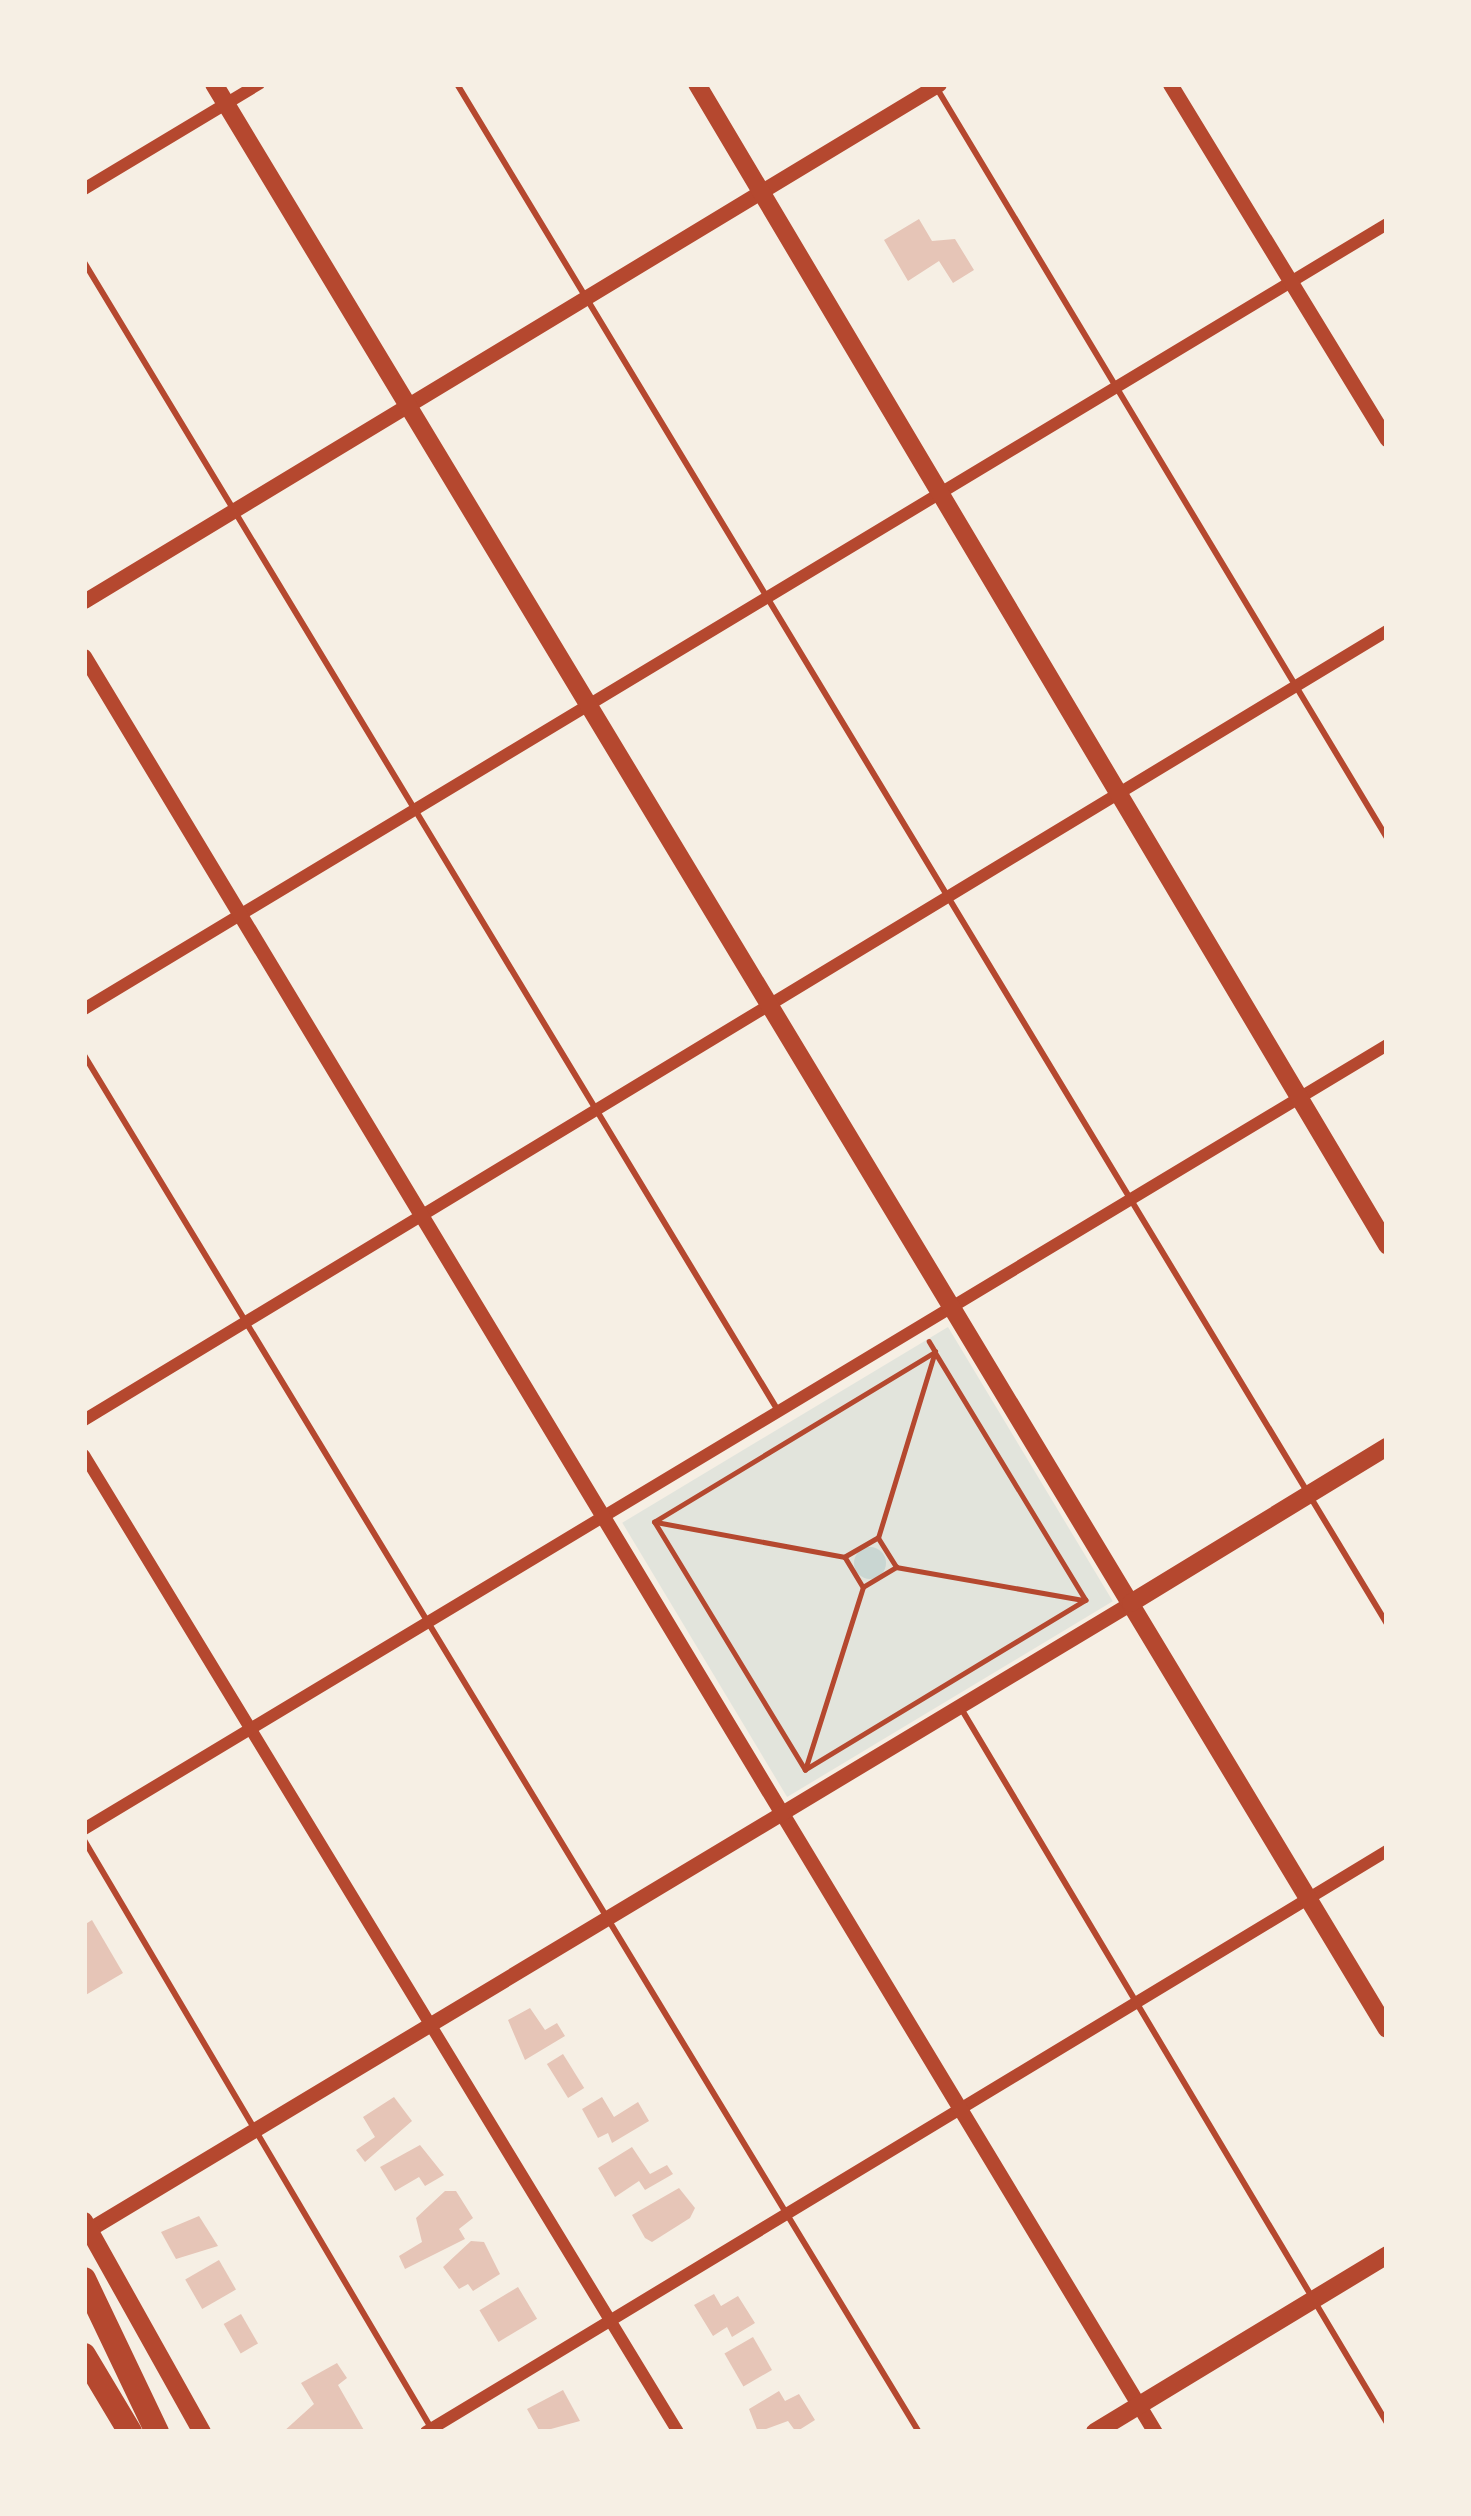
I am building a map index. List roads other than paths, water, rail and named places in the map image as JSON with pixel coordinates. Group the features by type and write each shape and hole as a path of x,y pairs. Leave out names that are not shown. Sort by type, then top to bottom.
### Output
{"highway":[{"path":"84,2279 157,2432"},
{"path":"84,2355 130,2432"}],"main road":[{"path":"214,84 1387,2029"},
{"path":"697,84 1122,792 1387,1245"},
{"path":"1131,1603 1387,1447"},
{"path":"86,2226 202,2432"},
{"path":"1095,2432 1387,2255"}],"street":[{"path":"84,189 259,84"},
{"path":"1170,84 1387,439"},
{"path":"84,601 936,85"},
{"path":"84,1009 1387,224"},
{"path":"84,1420 1387,632"},
{"path":"84,656 1155,2432"},
{"path":"84,1829 1387,1045"},
{"path":"84,1455 678,2432"},
{"path":"86,2226 434,2027 1131,1603"},
{"path":"430,2431 1387,1852"}],"lane":[{"path":"457,84 1387,1624"},
{"path":"936,85 1387,838"},
{"path":"84,262 779,1411"},
{"path":"84,1055 425,1625 919,2432"},
{"path":"960,1707 1387,2423"},
{"path":"84,1840 430,2431"}]}
